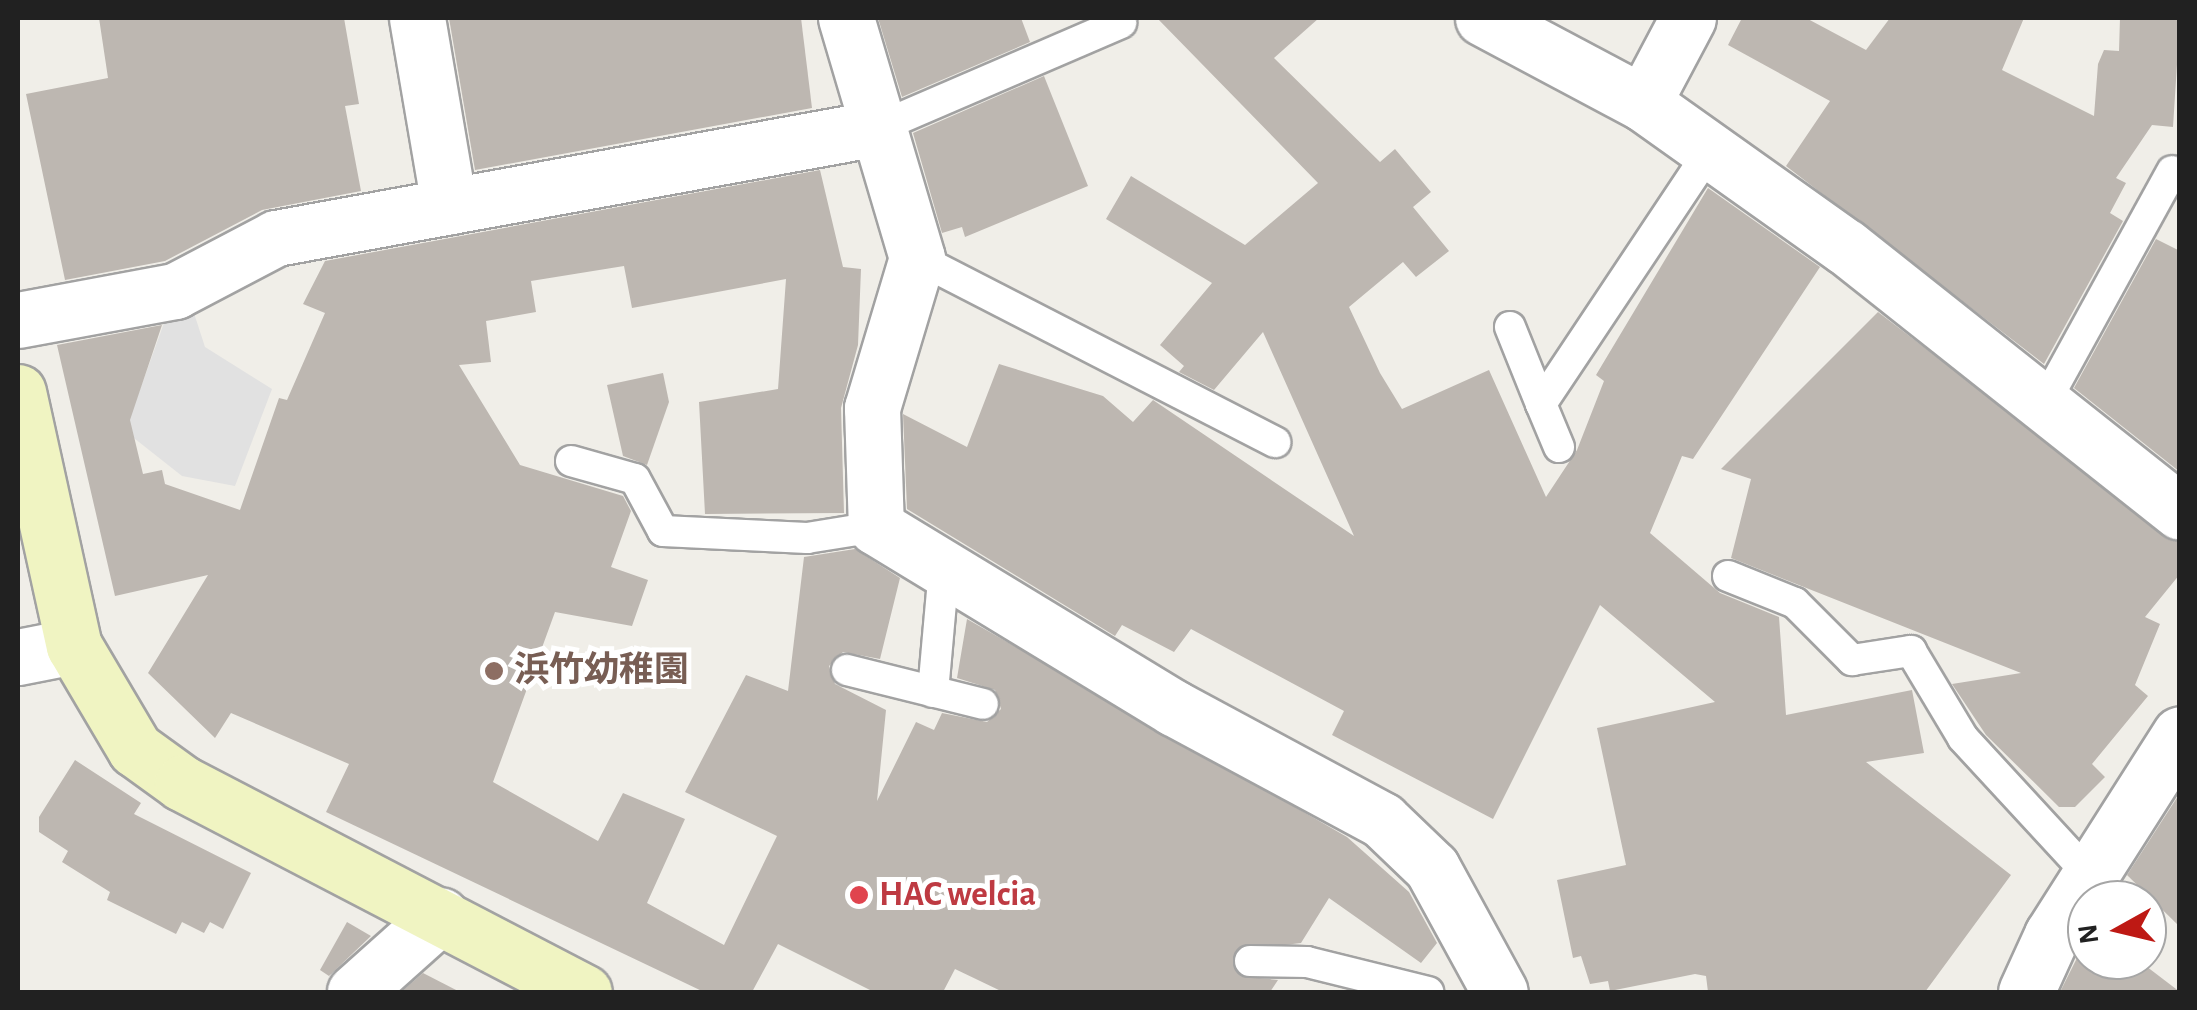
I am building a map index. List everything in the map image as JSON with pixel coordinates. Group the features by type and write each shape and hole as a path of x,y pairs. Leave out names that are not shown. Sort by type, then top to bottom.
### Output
{"street":[{"path":"417,18 450,206"},
{"path":"846,18 918,258 872,408 876,527 1382,820 1432,868 1500,992"},
{"path":"1642,103 1688,18"},
{"path":"1518,26 1642,103 1710,152 2180,512"},
{"path":"18,320 175,291 276,238 877,128"},
{"path":"18,392 74,646 135,749 182,783 584,992"},
{"path":"18,658 74,646"},
{"path":"2094,880 2180,734"},
{"path":"355,992 441,916"},
{"path":"2026,992 2052,936 2067,916"}],"lane":[{"path":"877,128 1122,22"},
{"path":"1541,404 1710,152"},
{"path":"2043,406 2172,171"},
{"path":"918,258 1275,442"},
{"path":"1510,328 1559,447"},
{"path":"571,462 635,479 663,531 807,538 876,527"},
{"path":"934,692 944,568"},
{"path":"1728,576 1795,603 1852,660 1911,651 1963,738 2094,880"},
{"path":"846,670 982,704"},
{"path":"1250,961 1326,966 1428,992"}],"shaded area":[{"path":"192,307 205,347 272,389 235,486 182,476 125,431 168,312"}],"building":[{"path":"99,18 344,18 359,104 345,106 361,191 262,210 165,261 65,280 26,94 108,78"},
{"path":"449,18 801,18 812,108 475,170"},
{"path":"878,18 1021,18 1030,42 902,97"},
{"path":"1157,18 1319,18 1274,58 1380,162 1395,149 1431,192 1413,207 1449,251 1416,277 1403,262 1349,307 1380,373 1402,409 1489,370 1546,497 1577,450 1604,381 1596,375 1708,188 1820,267 1693,459 1682,456 1650,533 1720,593 1779,617 1786,715 1912,690 1924,753 1866,762 2011,875 1925,992 1708,992 1706,976 1695,974 1610,991 1608,981 1590,984 1581,956 1573,958 1557,880 1626,865 1597,728 1715,702 1600,605 1493,819 1332,735 1344,711 1191,629 1174,652 1122,625 1115,636 907,509 903,414 967,447 999,364 1103,396 1133,422 1153,400 1354,536 1263,332 1214,390 1179,372 1184,366 1160,345 1212,283 1106,219 1131,176 1245,245 1318,183"},
{"path":"1742,18 1806,18 1866,50 1890,18 2024,18 2002,70 2094,116 2098,64 2104,50 2119,51 2120,18 2180,18 2173,127 2152,125 2116,178 2126,183 2110,213 2123,221 2044,364 1786,166 1830,101 1728,45"},
{"path":"1044,76 1088,186 965,237 962,227 942,233 913,133"},
{"path":"820,170 843,267 861,269 858,345 841,408 844,513 705,514 699,402 778,389 786,279 632,308 624,266 531,281 536,312 486,321 491,362 459,365 520,465 623,496 631,511 611,567 648,580 632,626 555,612 493,782 598,841 623,793 685,819 647,903 724,945 777,836 685,792 746,675 788,691 804,557 855,549 900,578 880,659 843,652 829,666 835,684 886,710 877,801 916,722 934,730 942,713 987,722 1001,709 995,690 957,678 967,619 1347,837 1409,892 1437,943 1421,963 1329,898 1301,943 1235,951 1240,976 1278,980 1270,992 1003,992 955,969 943,992 874,992 778,944 752,992 704,992 326,812 349,764 231,713 215,738 148,673 208,575 115,596 57,345 162,325 130,420 143,474 162,470 165,484 240,510 279,398 287,400 325,313 303,304 325,261"},
{"path":"2156,239 2180,251 2180,472 2074,388"},
{"path":"1878,312 2180,543 2180,574 2145,617 2160,624 2135,685 2148,696 2092,764 2105,777 2075,807 2059,807 1986,735 1952,684 2021,673 1731,558 1751,479 1721,469"},
{"path":"663,373 669,402 647,465 623,456 607,385"},
{"path":"75,760 141,803 134,814 251,873 223,929 210,922 204,933 182,922 176,934 107,900 110,892 62,862 68,851 39,832 39,817"},
{"path":"2180,793 2180,927 2167,914 2167,880 2132,880 2127,875"},
{"path":"347,922 371,936 329,976 320,970"},
{"path":"423,973 460,992 401,992"},
{"path":"2067,978 2164,980 2180,992 2060,992"}],"place":[{"name":"浜竹幼稚園","path":"494,671"},
{"name":"HAC welcia","path":"859,895"}]}
